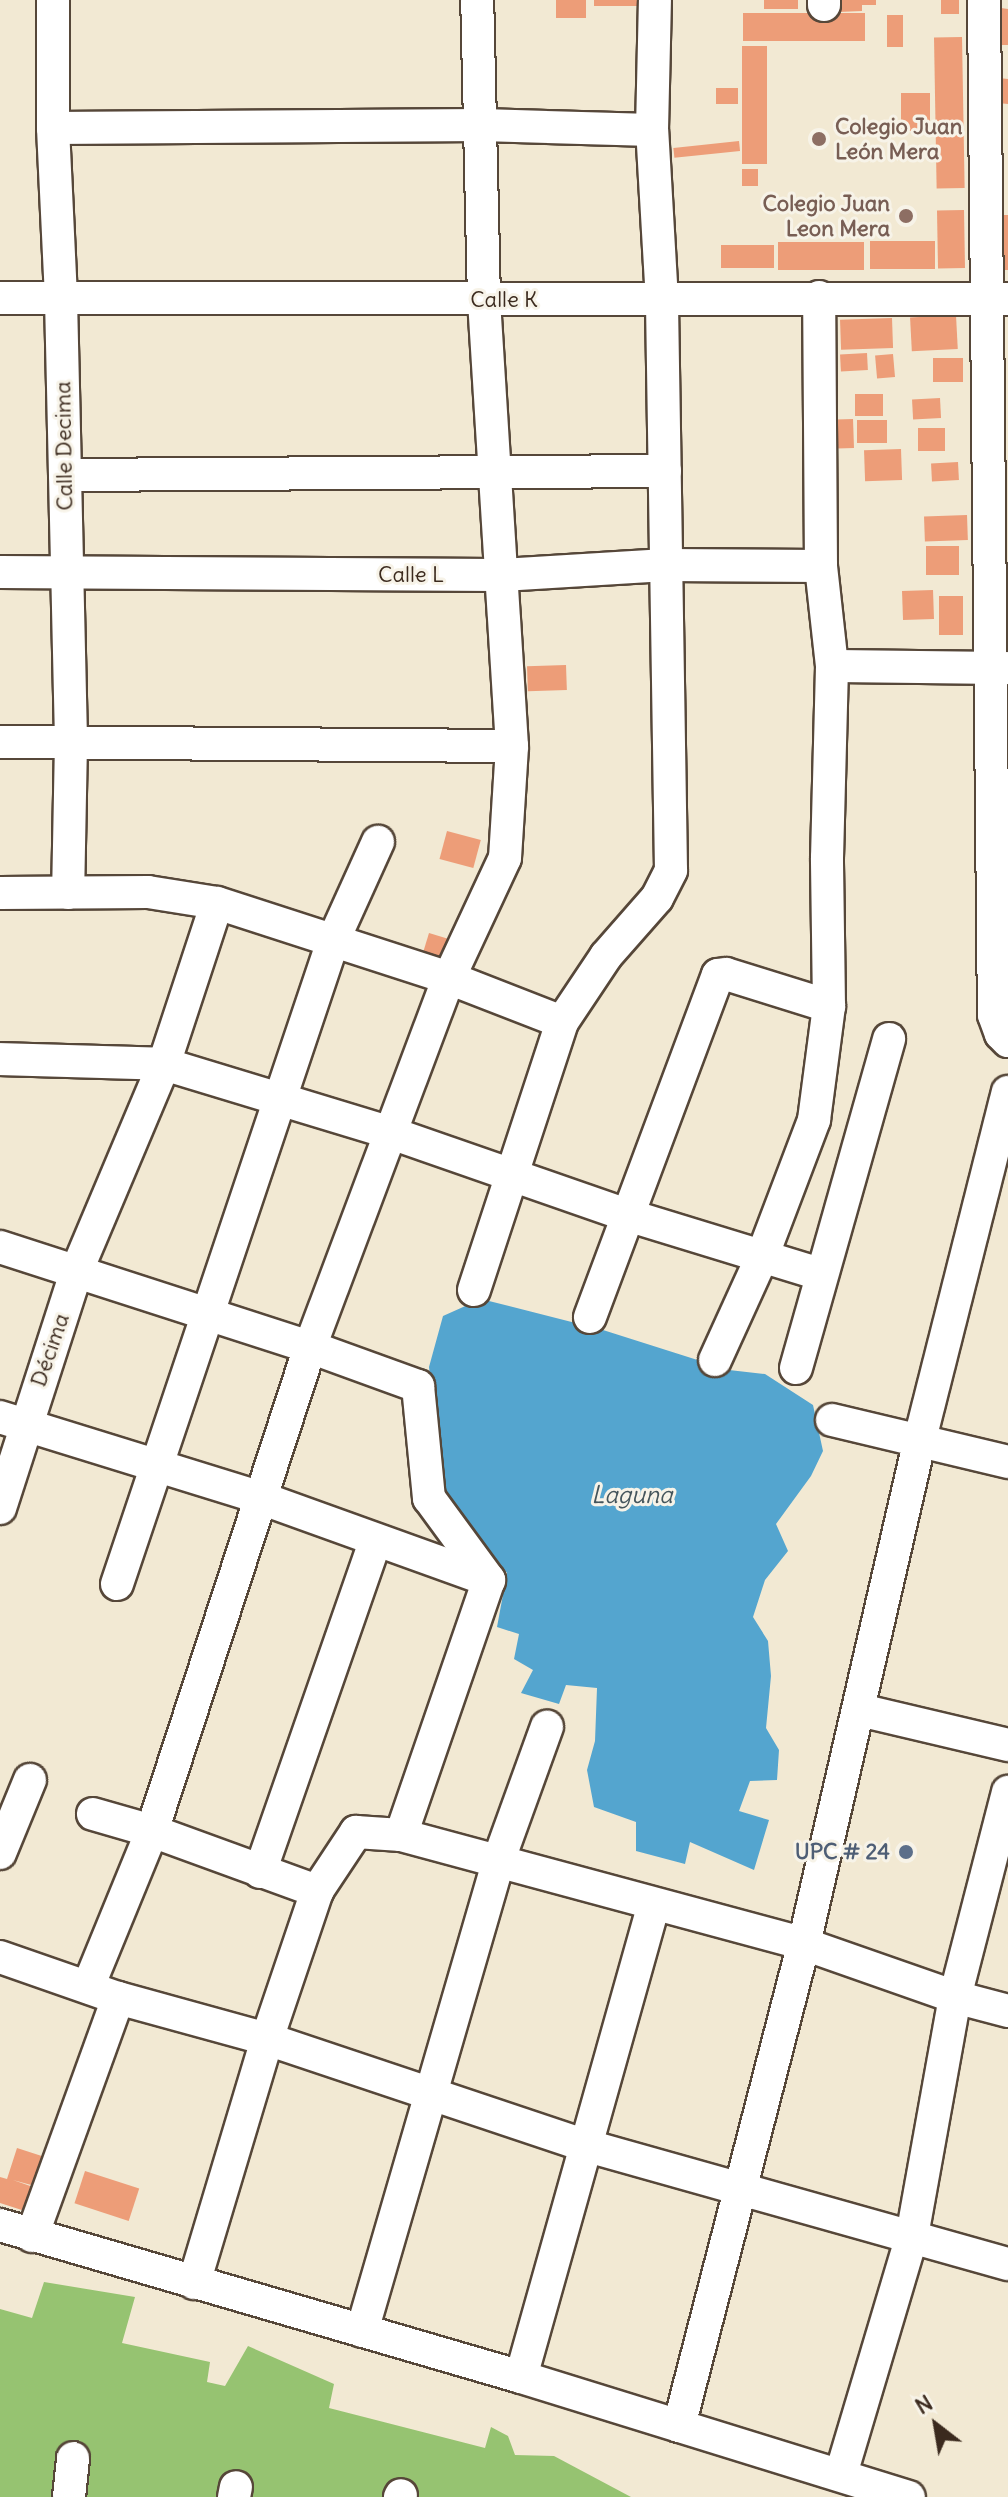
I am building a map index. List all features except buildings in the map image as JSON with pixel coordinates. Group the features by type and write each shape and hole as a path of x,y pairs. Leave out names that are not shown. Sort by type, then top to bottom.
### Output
{"street":[{"name":"Calle Decima","path":"53,0 53,128 61,299 71,742 68,893"},
{"path":"88,1987 152,1831 310,1347 449,978 505,858 512,746 484,300 477,0"},
{"path":"474,1290 514,1177 562,1022 606,956 657,898 671,870 662,301 652,130 655,0"},
{"path":"984,0 997,300 998,668 994,1015 1001,1034 1008,1041"},
{"path":"53,128 482,125 652,130"},
{"path":"715,1360 762,1257 814,1120 829,1006 827,858 832,666 821,566 819,297"},
{"name":"Calle K","path":"0,298 662,301 819,297 997,300"},
{"path":"65,475 665,471"},
{"name":"Calle L","path":"0,572 502,575 666,565 821,566"},
{"path":"832,666 998,668"},
{"path":"0,742 512,746"},
{"path":"117,1584 333,941 378,842"},
{"path":"0,893 148,892 217,903 449,978 562,1022"},
{"name":"Décima","path":"0,1508 13,1420 164,1064 217,903"},
{"path":"590,1317 718,975 726,974 829,1006"},
{"path":"796,1368 820,1274 889,1039"},
{"path":"0,1059 164,1064 391,1133 627,1215 820,1274"},
{"path":"679,2426 804,1944 920,1439 1008,1092"},
{"path":"0,1247 310,1347 418,1386 429,1498 489,1580"},
{"path":"13,1420 261,1498 375,1542 489,1580"},
{"path":"832,1420 1008,1462"},
{"path":"260,1872 375,1542"},
{"path":"401,1835 489,1580"},
{"path":"860,1710 1008,1745"},
{"path":"362,2331 434,2092 498,1862 547,1727"},
{"path":"0,1853 30,1780"},
{"path":"841,2474 912,2236 955,1997 1008,1792"},
{"path":"93,1814 152,1831 317,1891"},
{"path":"194,2283 267,2039 317,1891 351,1834 361,1830 401,1835 804,1944 955,1997 1008,2011"},
{"path":"521,2377 654,1905"},
{"path":"0,1957 118,1998 267,2039 434,2092 584,2145 1008,2264"},
{"path":"32,2236 118,1998"},
{"path":"0,2225 521,2377 909,2497"},
{"path":"69,2497 73,2458"}],"green space":[{"path":"44,2282 135,2297 122,2343 210,2362 207,2382 225,2386 248,2346 334,2384 329,2408 485,2448 491,2427 508,2436 515,2455 554,2456 631,2497 0,2497 0,2309 32,2318"}],"water":[{"name":"Laguna","path":"481,1299 603,1330 729,1370 765,1374 813,1405 823,1451 811,1476 776,1524 788,1551 765,1580 753,1617 768,1641 771,1676 766,1728 779,1750 777,1780 750,1781 739,1811 769,1820 754,1870 690,1842 685,1864 636,1851 636,1822 594,1807 587,1770 595,1741 597,1688 566,1685 559,1704 521,1693 533,1670 514,1659 519,1634 497,1627 507,1573 443,1489 429,1367 443,1316"}],"place":[{"name":"Colegio Juan León Mera","path":"819,139"},
{"name":"Colegio Juan Leon Mera","path":"906,216"},
{"name":"UPC # 24","path":"906,1852"}]}
